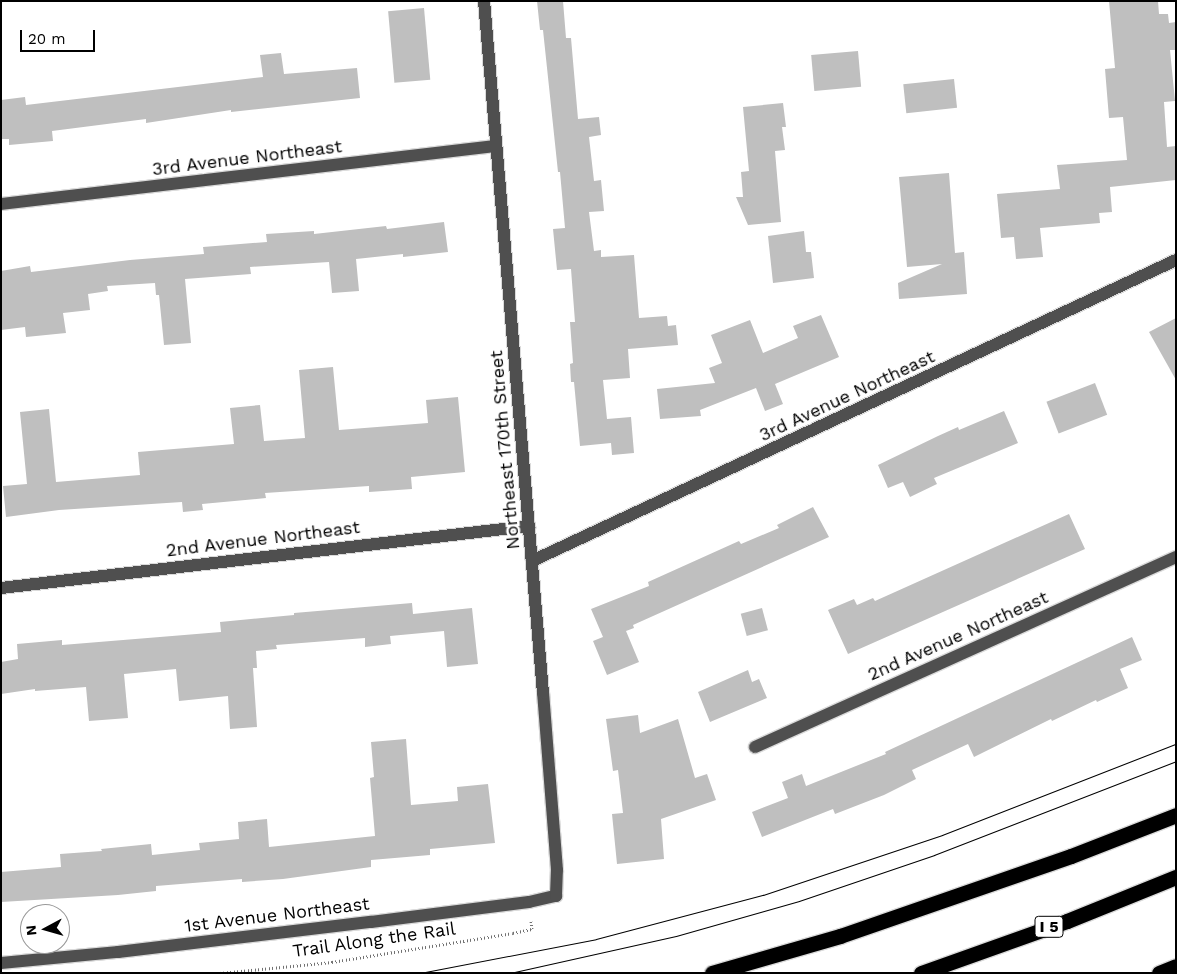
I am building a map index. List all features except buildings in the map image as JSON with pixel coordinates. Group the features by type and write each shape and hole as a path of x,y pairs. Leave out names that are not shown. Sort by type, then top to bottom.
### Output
{"highway":[{"path":"712,973 840,936 1071,856 1176,815"},
{"name":"I 5","path":"921,973 1067,921 1176,877"},
{"path":"1159,973 1176,966"}],"street":[{"name":"Northeast 170th Street","path":"484,1 555,837 556,896"},
{"name":"3rd Avenue Northeast","path":"1,204 496,146"},
{"name":"3rd Avenue Northeast","path":"532,561 1176,260"},
{"name":"2nd Avenue Northeast","path":"1,588 529,526"},
{"name":"2nd Avenue Northeast","path":"755,747 1176,557"},
{"name":"1st Avenue Northeast","path":"1,963 118,952 528,902 556,896"}],"path":[{"name":"Trail Along the Rail","path":"220,973 332,962 532,929 530,920"}],"tram line":[{"path":"420,973 596,939 763,895 942,835 1176,744"},
{"path":"510,973 676,936 799,901 934,855 1176,761"}]}
